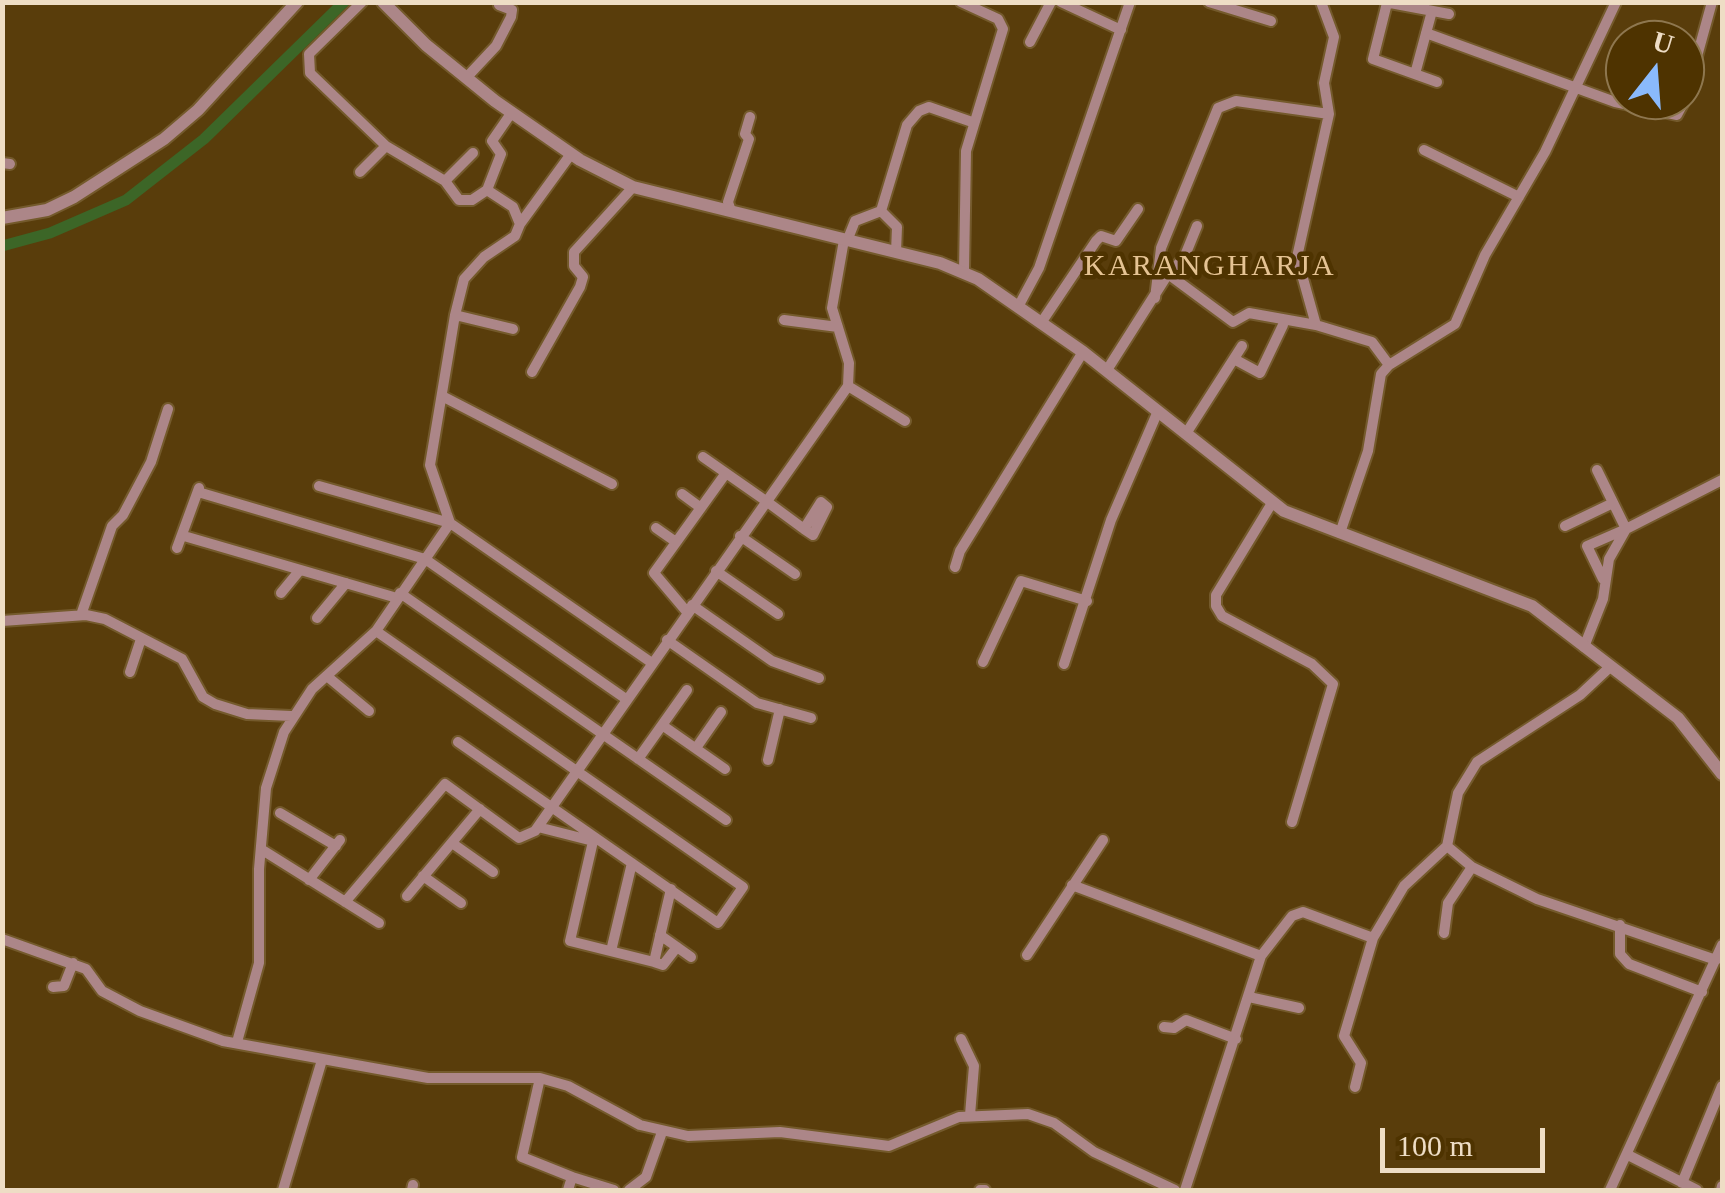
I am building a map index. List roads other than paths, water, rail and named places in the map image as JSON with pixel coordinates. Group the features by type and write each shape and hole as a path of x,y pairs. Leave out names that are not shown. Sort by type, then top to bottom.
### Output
{"street":[{"path":"2,218 34,214 74,197 164,138 198,110 297,2"},
{"path":"362,2 310,54 308,66 314,79 386,146 445,182 463,201 487,190"},
{"path":"383,2 466,78 512,112 571,154 633,186 730,208 964,272 1083,352 1272,503 1340,533 1521,600 1678,718 1722,774"},
{"path":"961,2 998,19 1002,29 972,122 963,182 967,228 964,272"},
{"path":"1030,42 1050,2"},
{"path":"1061,2 1122,30"},
{"path":"1018,307 1039,268 1130,2"},
{"path":"1209,2 1272,21"},
{"path":"1316,325 1297,257 1329,114 1324,83 1334,37 1321,2"},
{"path":"1340,533 1368,451 1378,382 1388,365 1455,324 1485,254 1576,88 1616,2"},
{"path":"1705,27 1712,2"},
{"path":"1437,82 1373,59 1386,3 1450,14"},
{"path":"466,78 496,46 511,17 512,10 499,6"},
{"path":"1415,74 1432,11"},
{"path":"1426,34 1605,96"},
{"path":"1156,298 1160,248 1218,108 1236,102 1329,114"},
{"path":"881,211 907,125 919,111 942,110 972,122"},
{"path":"512,112 492,140 501,154 486,184 487,190 513,207 520,224"},
{"path":"730,208 728,202 749,139 746,134 750,117"},
{"path":"360,172 386,146"},
{"path":"1424,150 1519,196"},
{"path":"445,182 472,153"},
{"path":"450,523 430,465 464,279 484,257 515,236 571,154"},
{"path":"532,372 580,288 583,277 574,266 574,252 633,186"},
{"path":"1041,323 1096,240 1101,236 1116,240 1138,210"},
{"path":"345,902 445,784 519,838 538,827 848,386 848,364 832,308 846,241 855,221 881,211"},
{"path":"881,211 897,227 896,252"},
{"path":"1107,370 1168,274 1184,258 1197,226"},
{"path":"1168,274 1233,322 1249,314 1316,325 1372,342 1388,365"},
{"path":"455,315 513,329"},
{"path":"784,320 838,327"},
{"path":"1234,358 1260,373 1283,325"},
{"path":"1186,432 1242,346"},
{"path":"955,566 960,551 1083,352"},
{"path":"848,386 905,421"},
{"path":"442,396 612,484"},
{"path":"81,616 112,526 123,515 151,462 168,409"},
{"path":"1064,664 1112,520 1158,411"},
{"path":"703,457 804,529"},
{"path":"1597,470 1626,529"},
{"path":"726,473 654,573 690,609 772,661 819,678"},
{"path":"1604,581 1587,546 1722,480"},
{"path":"319,486 450,523 652,662"},
{"path":"176,548 184,536 199,489 425,559 626,698"},
{"path":"682,494 701,508"},
{"path":"1565,526 1613,502"},
{"path":"1272,503 1216,596 1216,606 1222,616 1312,664 1333,684 1292,822"},
{"path":"236,1042 259,963 259,869 266,788 291,716 376,632 450,523"},
{"path":"656,528 676,542"},
{"path":"1584,647 1603,599 1609,559 1626,529"},
{"path":"184,536 398,596 726,820"},
{"path":"740,536 795,574"},
{"path":"282,592 300,570"},
{"path":"716,571 778,614"},
{"path":"983,662 1020,581 1086,601"},
{"path":"316,618 346,583"},
{"path":"2,621 81,616 105,619 182,659 204,697 214,704 248,714 291,716"},
{"path":"376,632 744,887 718,923 458,742"},
{"path":"130,672 142,640"},
{"path":"667,640 758,702 811,718"},
{"path":"1355,1087 1360,1063 1344,1036 1373,938 1404,886 1447,846 1458,793 1477,762 1580,695 1611,666"},
{"path":"328,677 369,711"},
{"path":"638,759 687,690"},
{"path":"768,760 780,709"},
{"path":"696,748 721,712"},
{"path":"662,725 725,769"},
{"path":"407,896 480,809"},
{"path":"280,812 338,843 310,880"},
{"path":"538,827 594,839"},
{"path":"594,839 570,941 663,965 677,947"},
{"path":"1027,955 1103,840"},
{"path":"452,843 493,872"},
{"path":"1447,846 1472,867 1537,899 1716,960"},
{"path":"264,851 379,923"},
{"path":"611,951 632,863"},
{"path":"1444,932 1448,903 1472,867"},
{"path":"424,876 461,903"},
{"path":"1072,886 1261,956"},
{"path":"654,962 671,890"},
{"path":"1185,1190 1261,956 1299,911 1373,938"},
{"path":"1620,925 1620,954 1629,964 1702,992"},
{"path":"660,935 691,957"},
{"path":"2,939 86,969 102,991 140,1010 236,1042 428,1078 540,1078 568,1086 640,1125 688,1136 780,1132 889,1146 970,1115 1002,1112 1042,1118 1094,1152 1174,1190"},
{"path":"1610,1190 1722,945"},
{"path":"53,987 64,986 72,963"},
{"path":"1249,997 1298,1008"},
{"path":"1164,1027 1174,1028 1186,1020 1236,1040"},
{"path":"961,1039 974,1066 970,1115"},
{"path":"283,1190 322,1060"},
{"path":"540,1078 522,1157 614,1190"},
{"path":"1682,1183 1722,1086"},
{"path":"629,1190 646,1177 662,1132"},
{"path":"1628,1155 1697,1190"},
{"path":"568,1190 572,1177"}],"waterway":[{"path":"2,246 50,233 126,200 204,139 344,2"}],"district":[{"name":"KARANGHARJA","path":"1210,267"}]}
